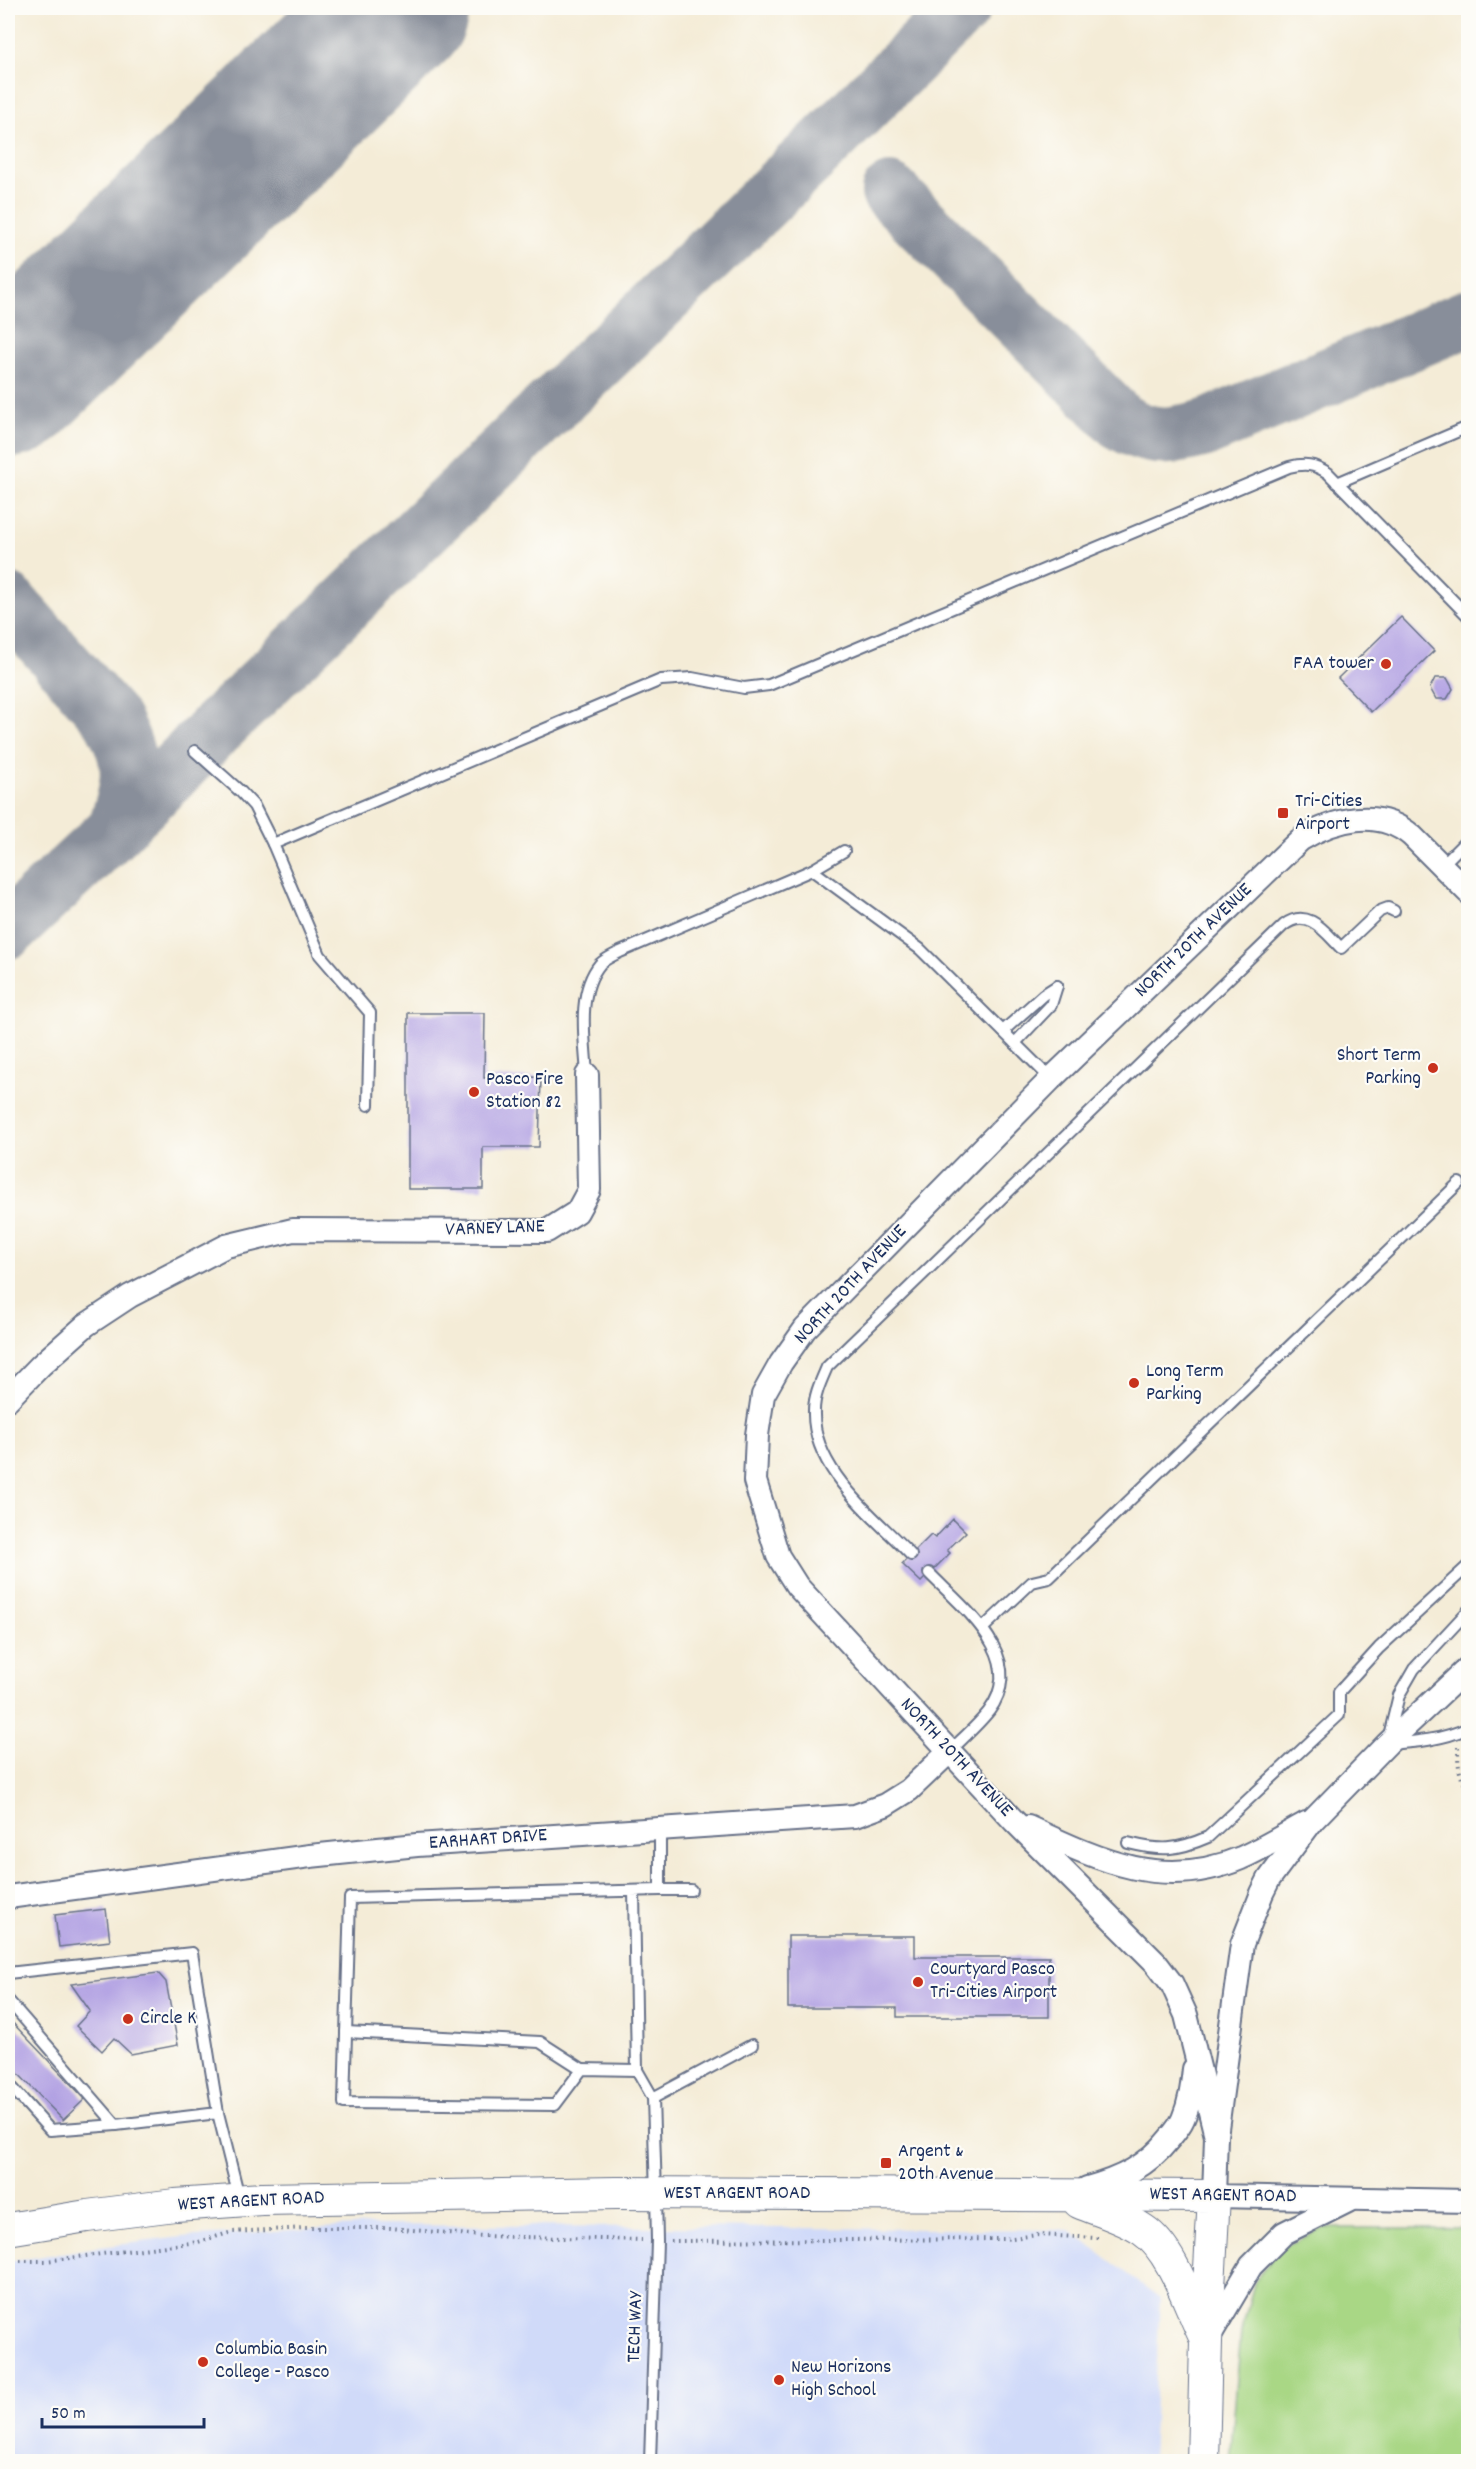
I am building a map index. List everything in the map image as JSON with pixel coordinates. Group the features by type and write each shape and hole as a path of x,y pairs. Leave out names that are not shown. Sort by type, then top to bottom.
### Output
{"main road":[{"name":"WEST ARGENT ROAD","path":"8,2229 120,2212 240,2201 370,2196 656,2194 1214,2196"},
{"path":"1061,2195 1131,2223 1153,2238 1173,2269 1206,2341"},
{"path":"1203,2462 1206,2341 1214,2196"}],"street":[{"name":"NORTH 20TH AVENUE","path":"1216,2136 1195,2059 1186,2015 1172,1984 1124,1929 1014,1821 796,1586 778,1556 755,1481 763,1395 781,1363 805,1329 1051,1079 1300,840 1338,821 1356,819 1389,824 1403,829 1468,892"},
{"name":"VARNEY LANE","path":"8,1399 41,1365 86,1325 130,1296 226,1246 293,1230 547,1231 577,1212 589,1190 587,1075"},
{"name":"NORTH 20TH AVENUE","path":"1214,2196 1216,2136 1242,1944 1249,1921 1269,1879 1313,1820 1387,1744 1468,1668"},
{"name":"EARHART DRIVE","path":"8,1897 310,1856 417,1845 855,1816 885,1805 909,1790 950,1751"},
{"path":"1014,1821 1092,1857 1119,1866 1186,1872 1242,1857 1313,1820"},
{"path":"1061,2195 1109,2182 1141,2167 1162,2149 1182,2122 1191,2097 1195,2059"},
{"name":"WEST ARGENT ROAD","path":"1214,2196 1468,2200"},
{"path":"1206,2341 1251,2266 1284,2233 1352,2199"}],"lane":[{"path":"1337,483 1468,427"},
{"path":"273,844 661,680 692,678 744,688 769,685 1303,463 1316,465 1337,483 1468,616"},
{"path":"195,751 254,806 273,844 320,955 370,1013 368,1105"},
{"path":"1442,865 1468,839"},
{"name":"VARNEY LANE","path":"587,1075 584,1015 588,983 601,962 812,870 844,851"},
{"path":"812,870 920,949 1051,1079"},
{"path":"911,1555 837,1479 824,1459 814,1424 814,1409 817,1392 827,1367 1292,919 1303,918 1315,922 1341,948 1380,911 1388,908 1394,911"},
{"path":"1003,1031 1042,995 1057,986 1052,1005 1015,1043"},
{"path":"983,1628 1032,1582 1049,1578 1459,1183"},
{"path":"1128,1843 1156,1850 1187,1846 1208,1837 1339,1715 1339,1692 1379,1648 1468,1566"},
{"path":"929,1573 983,1628 993,1642 999,1659 999,1692 989,1711 950,1751"},
{"path":"1468,1611 1414,1669 1399,1695 1387,1744 1419,1742 1455,1734 1468,1728"},
{"path":"660,1828 660,1890"},
{"path":"582,2069 555,2105 344,2103 350,1898 691,1890"},
{"path":"634,1891 637,2070 653,2098 752,2045"},
{"path":"8,1973 192,1953 218,2113 240,2201"},
{"path":"8,2000 116,2125"},
{"path":"346,2032 540,2042 582,2069 637,2070"},
{"path":"8,2083 51,2130 218,2113"},
{"name":"TECH WAY","path":"650,2462 657,2241 653,2098"}],"path":[{"path":"1458,1743 1460,1772 1462,1781 1468,1788"},
{"path":"8,2261 46,2261 198,2242 232,2232 305,2228 390,2228 482,2235 657,2241 1004,2239 1038,2235 1098,2238"}],"shaded area":[{"name":"New Horizons High School","path":"371,2225 1069,2230 1160,2298 1152,2461 8,2462 8,2262 92,2248 183,2237"}],"green space":[{"path":"1323,2228 1468,2228 1468,2461 1230,2462 1241,2332 1255,2280 1281,2248"}],"building":[{"name":"FAA tower","path":"1401,617 1434,651 1371,712 1338,678"},
{"path":"1435,678 1447,678 1453,689 1447,699 1436,699 1430,688"},
{"name":"Pasco Fire Station 82","path":"408,1013 485,1013 484,1078 541,1077 539,1147 483,1147 483,1189 408,1189"},
{"path":"953,1519 966,1532 947,1550 950,1553 921,1582 902,1564 931,1535 935,1538"},
{"path":"106,1909 110,1941 59,1947 55,1915"},
{"name":"Courtyard Pasco Tri-Cities Airport","path":"788,1936 915,1936 915,1957 1049,1957 1049,2017 897,2017 897,2008 788,2008"},
{"name":"Circle K","path":"158,1973 166,1982 178,2045 131,2054 114,2038 102,2051 76,2026 90,2011 71,1984"},
{"path":"8,2018 85,2099 63,2120 8,2063"}],"taxiway":[{"path":"8,930 116,829 224,721 962,8"},
{"path":"890,192 1120,421 1142,432 1172,435 1206,428 1468,318"},
{"path":"8,602 110,717 118,733 128,760 129,772 128,785 116,829"}],"runway":[{"path":"8,385 396,8"}],"place":[{"name":"FAA tower","path":"1386,664"},
{"name":"Tri-Cities Airport","path":"1283,813"},
{"name":"Short Term Parking","path":"1433,1068"},
{"name":"Pasco Fire Station 82","path":"474,1092"},
{"name":"Long Term Parking","path":"1134,1383"},
{"name":"Courtyard Pasco Tri-Cities Airport","path":"918,1982"},
{"name":"Circle K","path":"128,2019"},
{"name":"Argent & 20th Avenue","path":"886,2163"},
{"name":"Columbia Basin College - Pasco","path":"203,2362"},
{"name":"New Horizons High School","path":"779,2380"}]}
